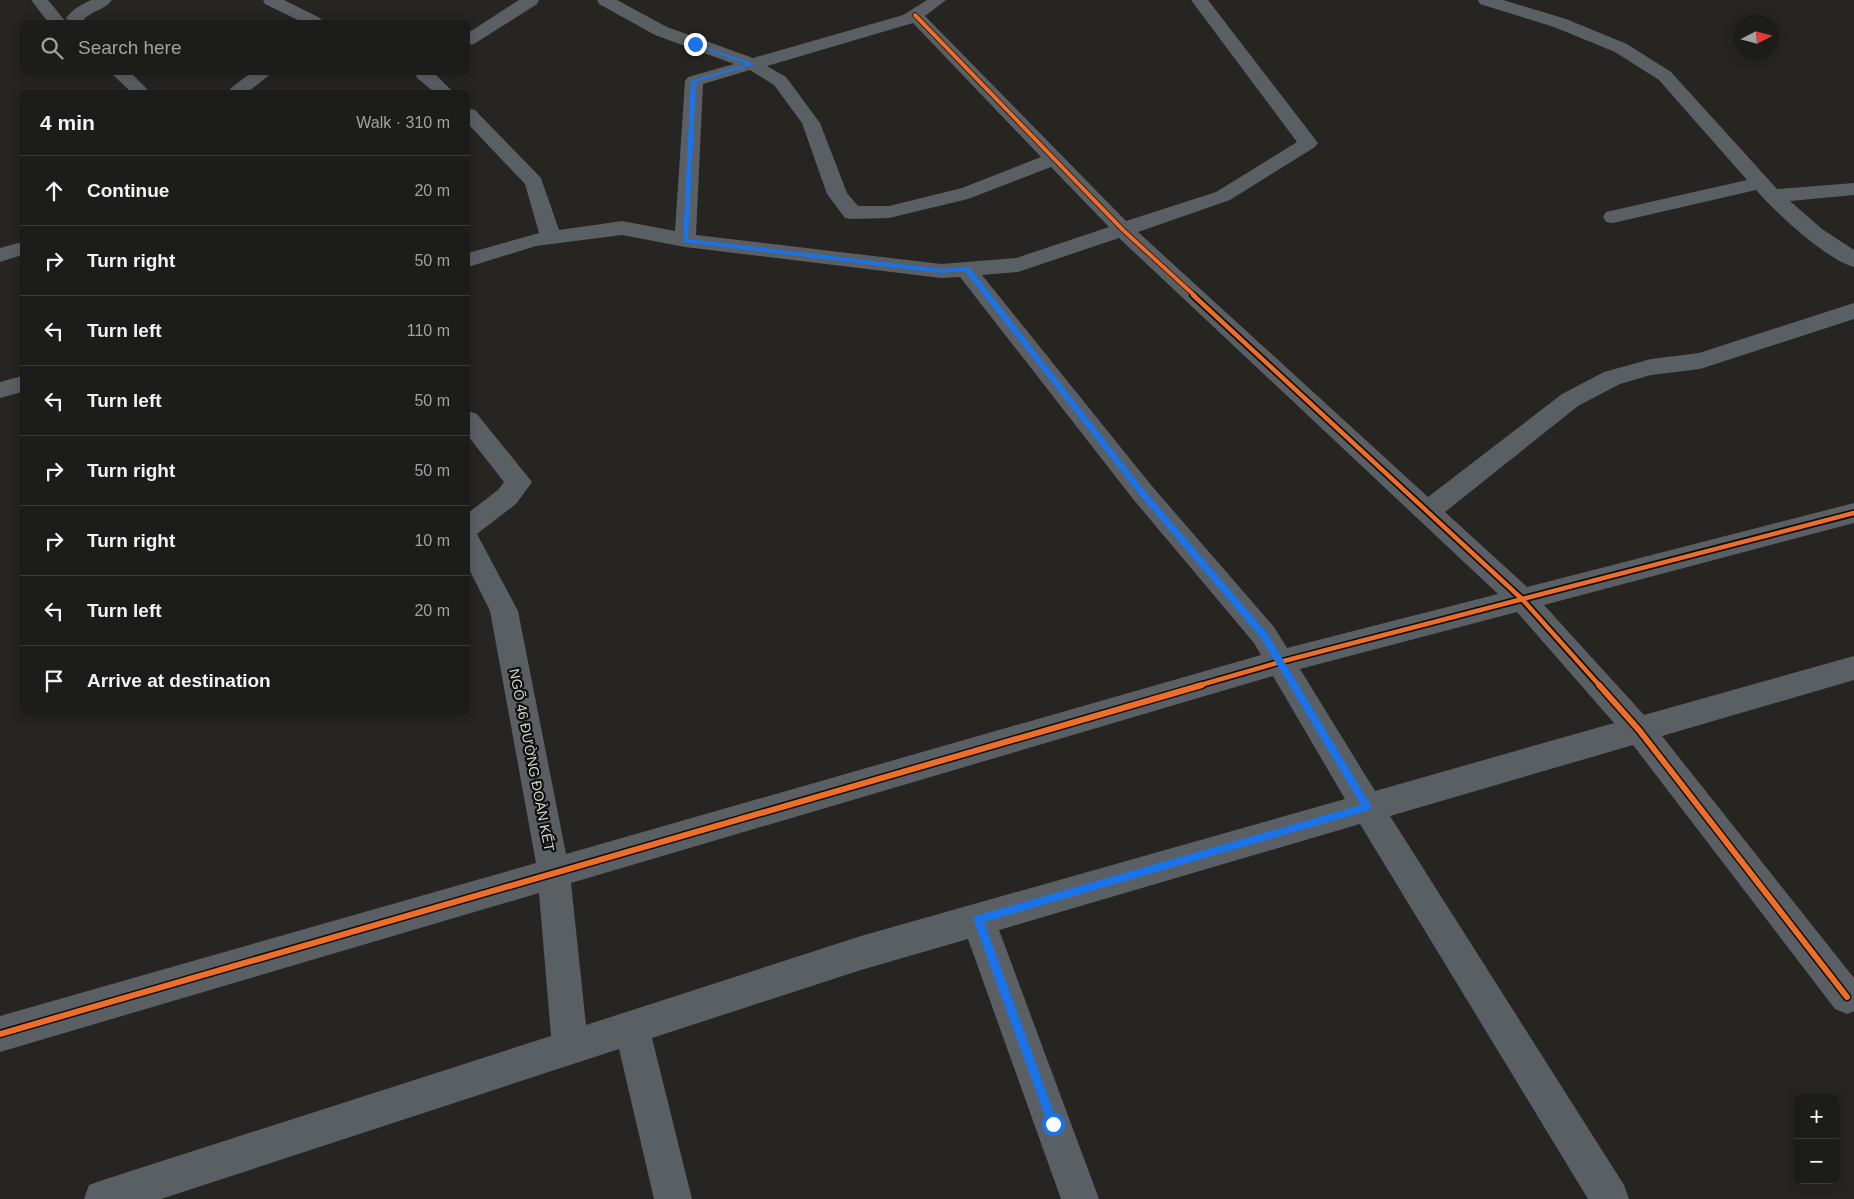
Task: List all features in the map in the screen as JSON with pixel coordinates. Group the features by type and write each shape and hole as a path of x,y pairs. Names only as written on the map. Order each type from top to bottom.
{"street":[{"path":"39,0 55,20"},
{"path":"76,20 75,18 84,10 104,0"},
{"path":"271,0 310,20"},
{"path":"470,39 531,0"},
{"path":"605,0 661,31 752,64 780,81 811,123 837,194 852,212 889,212 968,193 1054,159"},
{"path":"685,240 694,81 909,19 938,0"},
{"path":"470,259 534,240 622,228 685,240 941,271 966,269 1018,264 1223,196 1308,143 1199,0"},
{"path":"1486,0 1560,23 1621,48 1665,76 1766,190 1815,234 1854,260"},
{"path":"915,15 1122,230 1522,599 1639,730 1847,997"},
{"path":"122,75 139,90"},
{"path":"240,90 260,75"},
{"path":"424,75 442,90"},
{"path":"470,116 534,182 551,238"},
{"path":"1613,217 1766,190 1854,189"},
{"path":"966,269 1142,492 1264,635 1367,807 1610,1199"},
{"path":"1428,511 1570,400 1612,378 1651,367 1700,361 1854,311"},
{"path":"0,390 20,385"},
{"path":"470,422 519,482 507,497 470,525"},
{"path":"0,1034 1280,662 1854,513"},
{"name":"NGÕ 46 ĐƯỜNG ĐOÀN KẾT","path":"470,546 504,612 554,874 570,1047"},
{"path":"103,1199 860,952 1854,668"},
{"path":"978,919 1080,1199"},
{"path":"632,1027 673,1199"}],"lane":[{"path":"0,255 20,249"}],"cycle path":[{"path":"915,15 1123,230 1522,599 1639,730 1847,997"},
{"path":"0,1034 1280,662 1854,513"}],"route":[{"path":"695,44 752,64 694,81 685,240 941,271 966,269 1142,492 1264,635 1367,807 978,919 1053,1124"}]}
